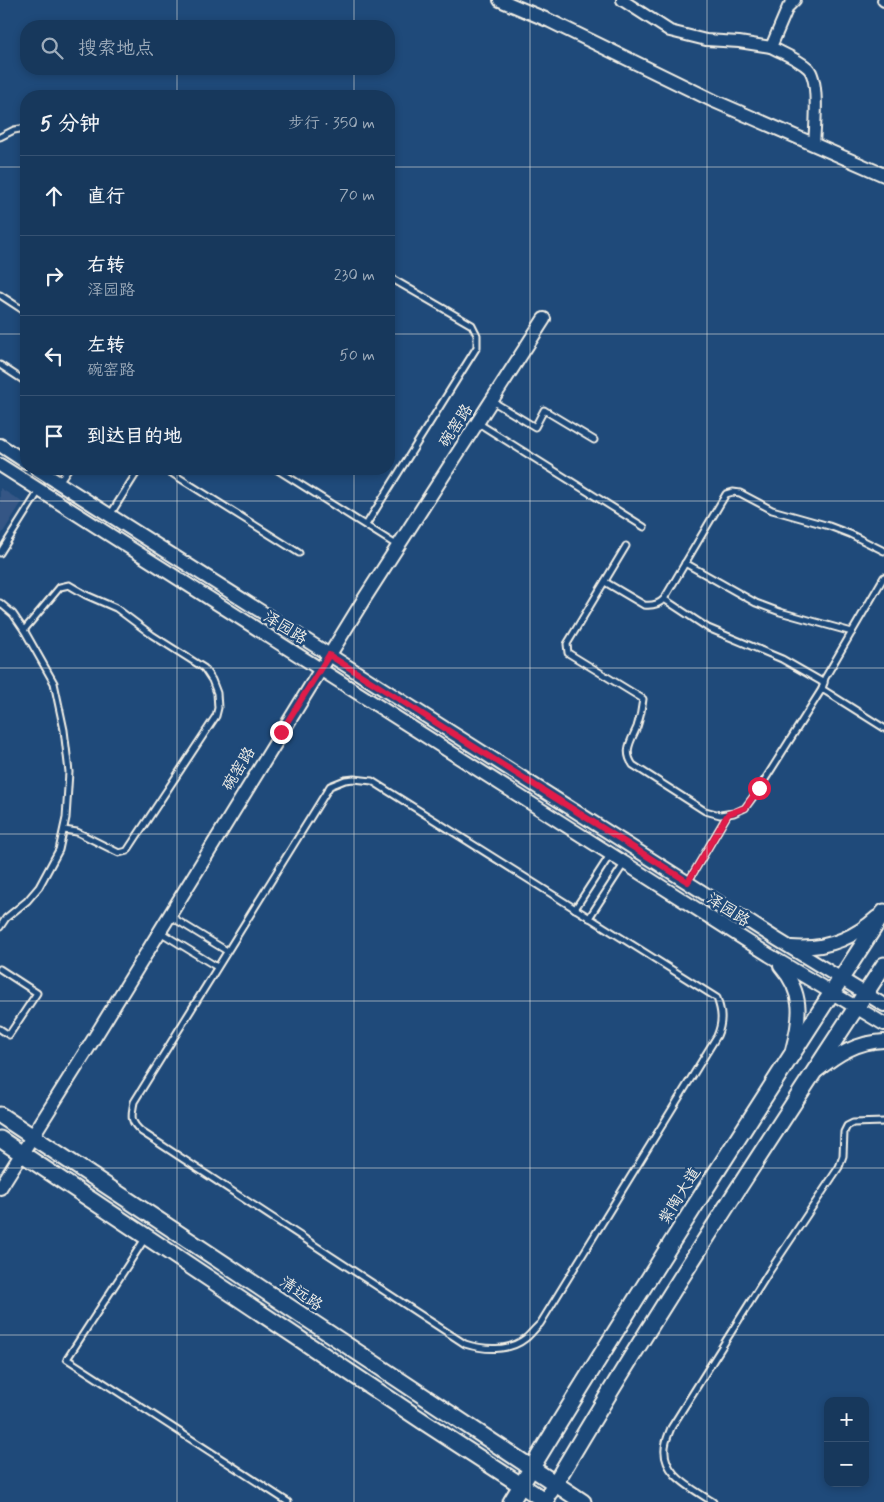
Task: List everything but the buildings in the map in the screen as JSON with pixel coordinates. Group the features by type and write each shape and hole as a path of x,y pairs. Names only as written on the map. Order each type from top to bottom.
{"main road":[{"name":"紫陶大道","path":"511,1502 589,1372 884,911"},
{"path":"0,1139 545,1502 615,1382 884,966"},
{"name":"清远路","path":"0,1115 583,1502"}],"street":[{"path":"500,0 550,21 714,101 884,175"},
{"path":"622,0 670,31 706,40 739,42 771,47 806,67 812,74 816,109 814,144"},
{"path":"771,47 788,8 795,0"},
{"name":"碗窑路","path":"0,1188 320,669 544,319"},
{"path":"0,445 20,458"},
{"name":"泽园路","path":"0,465 774,958 884,1024"},
{"name":"泽园路","path":"46,475 884,1005"},
{"path":"790,947 811,948 831,944 860,931 884,911"},
{"path":"774,958 792,981 798,1000 798,1030 790,1058"},
{"path":"813,1074 836,1056 854,1046 874,1041 884,1041"}],"lane":[{"path":"0,138 14,130 20,129"},
{"path":"366,525 477,347 478,341 472,325 395,280"},
{"path":"0,296 20,308"},
{"path":"0,365 20,378"},
{"path":"491,401 535,427 544,410 594,440"},
{"path":"478,422 644,528"},
{"path":"59,483 64,475"},
{"path":"110,515 135,475"},
{"path":"175,475 299,553"},
{"path":"286,475 398,546"},
{"path":"0,553 39,490"},
{"path":"605,582 644,605 656,605 664,599 726,494 733,492 740,493 784,514 807,519 843,531 884,551"},
{"path":"626,546 567,644 568,653 643,698 641,715 627,749 633,765 706,811 720,814 728,814 745,808 754,795 823,686 825,678 884,577"},
{"path":"685,564 756,604 852,632"},
{"path":"24,630 60,587 69,585 116,608 204,668 212,680 217,693 218,708 216,716 127,851 119,853 77,832 64,830"},
{"path":"664,599 708,628 782,658 884,728"},
{"path":"0,603 13,614 24,630 54,683 64,730 69,772 64,830 59,850 39,887 27,901 6,918 0,927"},
{"path":"345,780 372,781 589,918 717,998 721,1009 722,1022 717,1036 540,1324 525,1339 517,1343 501,1348 483,1348 465,1344 134,1125 132,1113 134,1102 330,786 345,780"},
{"path":"688,882 728,814"},
{"path":"575,909 610,854"},
{"path":"589,918 625,863"},
{"path":"169,915 227,951"},
{"path":"159,932 217,967"},
{"path":"0,969 37,993 9,1035 0,1030"},
{"path":"712,1502 677,1478 668,1465 665,1450 671,1428 764,1280 839,1167 843,1156 844,1132 847,1126 852,1123 884,1122"},
{"path":"146,1236 67,1358 288,1502"}],"shaded area":[{"path":"0,488 22,502 0,537"}],"route":[{"path":"281,732 329,655 688,882 728,814 745,808 759,788"}]}
